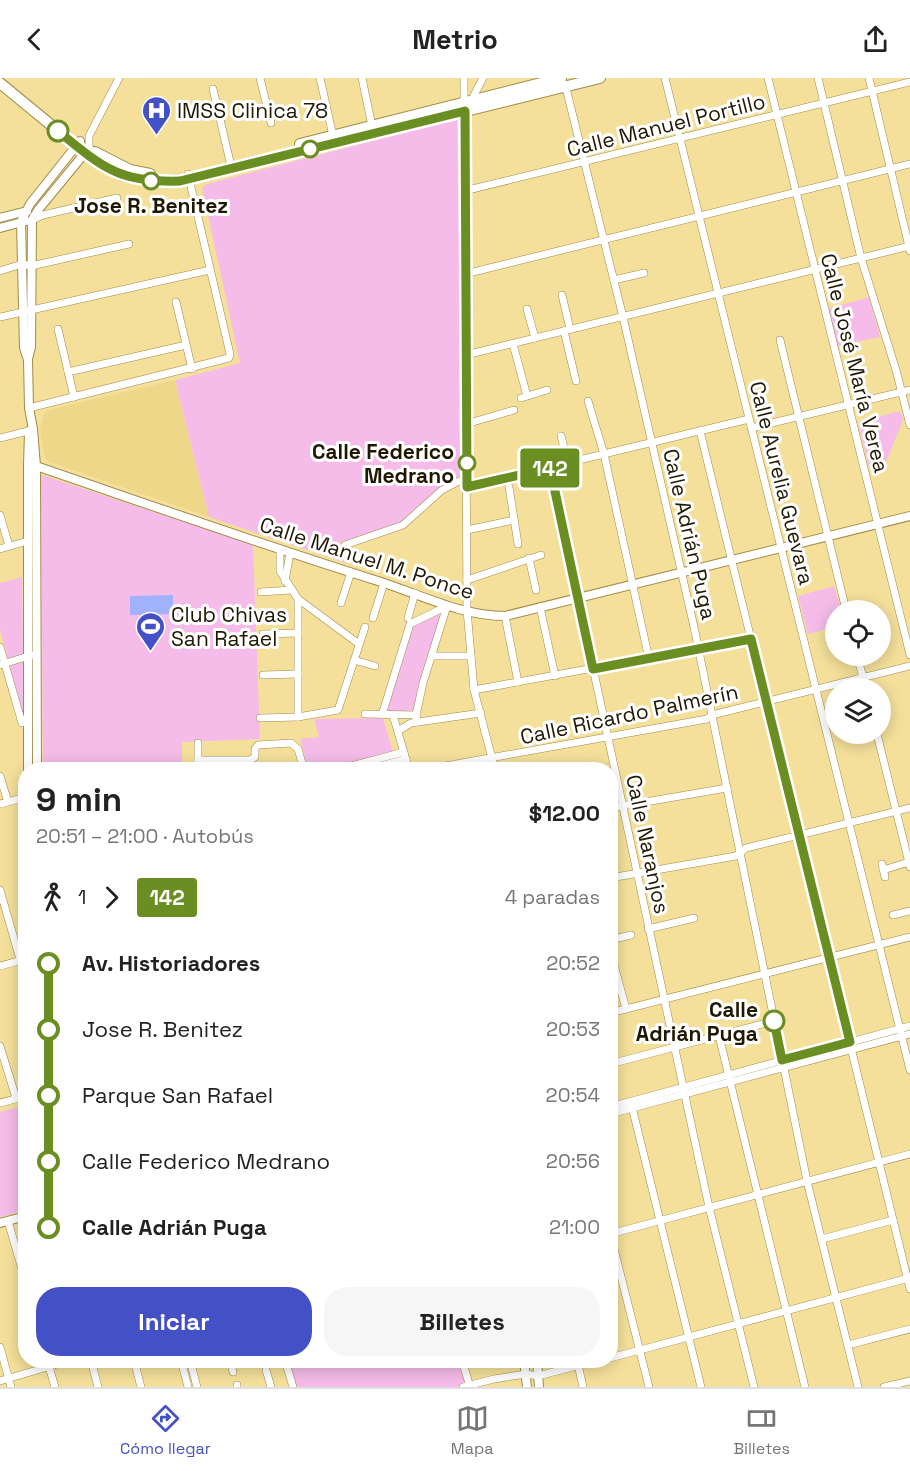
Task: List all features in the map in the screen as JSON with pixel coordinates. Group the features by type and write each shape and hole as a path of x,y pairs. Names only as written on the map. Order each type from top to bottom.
{"main road":[{"path":"2,86 84,145 112,162 130,170 159,176 189,176 563,81 600,78"},
{"path":"189,176 230,162 372,126 468,106"}],"street":[{"path":"26,265 37,216 84,145 119,78"},
{"path":"260,78 271,123"},
{"path":"320,78 333,136"},
{"path":"362,78 372,126"},
{"path":"465,78 468,106 464,191 467,610 474,690 493,762"},
{"path":"468,106 483,78"},
{"name":"Calle Aurelia Guevara","path":"665,78 910,1070"},
{"name":"Calle José María Verea","path":"768,78 910,655"},
{"path":"818,78 861,258 906,391 910,425"},
{"path":"466,355 718,292 910,248 869,78"},
{"name":"Calle Adrián Puga","path":"563,81 623,317 682,573 807,1181 858,1387"},
{"name":"Calle Manuel Portillo","path":"464,191 910,82"},
{"path":"213,89 230,162"},
{"path":"28,762 32,655 32,428 29,408 28,360 24,348 27,310 26,265 21,222 25,211 84,145"},
{"path":"465,274 910,164"},
{"path":"29,408 229,358 230,354 189,176"},
{"path":"0,228 37,216 117,198"},
{"path":"0,218 25,211 37,216"},
{"path":"0,271 129,244"},
{"path":"0,317 210,270"},
{"path":"614,280 644,273"},
{"path":"562,295 576,381"},
{"path":"176,302 192,369"},
{"path":"527,309 535,338"},
{"path":"58,329 74,397"},
{"path":"780,340 844,600"},
{"path":"513,344 524,397 547,390"},
{"path":"68,372 186,345"},
{"path":"751,428 906,391"},
{"path":"588,401 604,454 649,658"},
{"path":"466,424 514,410"},
{"path":"467,487 749,419"},
{"path":"0,438 32,428"},
{"path":"700,431 910,1289"},
{"path":"561,436 568,463"},
{"path":"32,466 28,541 37,762"},
{"name":"Calle Manuel M. Ponce","path":"32,466 415,593 447,606 491,616 505,616 910,516"},
{"name":"Calle Naranjos","path":"550,468 614,762"},
{"path":"345,545 403,525 438,493 467,477"},
{"path":"510,487 518,544"},
{"path":"0,514 9,546"},
{"path":"467,530 514,520"},
{"path":"0,549 28,541"},
{"path":"280,550 279,566 285,581 298,599 359,644"},
{"path":"285,581 290,553"},
{"path":"467,580 541,555"},
{"path":"529,558 536,590"},
{"path":"341,603 351,572"},
{"path":"373,618 384,583"},
{"path":"261,592 291,590"},
{"path":"408,618 415,593"},
{"path":"298,599 298,717"},
{"path":"398,731 417,718 423,683 447,606"},
{"path":"382,714 410,624 447,606"},
{"path":"540,607 555,676"},
{"path":"505,616 518,682"},
{"path":"260,718 298,717 334,711 339,708 365,627"},
{"path":"263,634 298,633"},
{"path":"474,690 751,639"},
{"path":"0,647 2,664 22,723"},
{"path":"2,664 32,655"},
{"path":"432,656 471,656"},
{"path":"354,660 375,666"},
{"path":"860,666 863,677"},
{"name":"Calle Ricardo Palmerín","path":"469,762 707,719 712,715 910,666"},
{"path":"263,675 298,674"},
{"path":"365,714 417,718 481,713"},
{"path":"393,715 407,762"},
{"path":"198,743 198,760 250,760 255,757 255,749 260,744 291,743 298,749 302,762"},
{"path":"880,744 910,864 884,871"},
{"path":"386,762 405,756"},
{"path":"0,776 4,803"},
{"name":"Calle Naranjos","path":"618,781 709,1207 754,1387"},
{"path":"618,807 727,788"},
{"path":"618,876 736,856 746,849 910,808"},
{"path":"0,890 18,945"},
{"path":"893,915 910,910"},
{"path":"648,929 694,918"},
{"path":"618,938 631,935"},
{"path":"618,1011 910,937"},
{"path":"0,966 18,961"},
{"path":"618,980 626,1009"},
{"path":"618,1062 774,1021"},
{"path":"618,1111 684,1090 901,1032 910,1026"},
{"path":"901,1032 910,1034"},
{"path":"719,1036 805,1387"},
{"path":"0,1046 16,1098 0,1103"},
{"path":"618,1106 632,1105"},
{"path":"632,1105 701,1387"},
{"path":"618,1232 910,1154"},
{"path":"822,1239 893,1220"},
{"path":"4,1222 18,1261"},
{"path":"618,1262 649,1387"},
{"path":"618,1356 909,1278"},
{"path":"848,1345 910,1329"},
{"path":"0,1347 11,1387"},
{"path":"0,1381 37,1368"},
{"path":"49,1368 55,1387"},
{"path":"93,1368 98,1387"},
{"path":"136,1368 141,1387"},
{"path":"183,1368 188,1387"},
{"path":"192,1368 197,1387"},
{"path":"232,1368 233,1372"},
{"path":"287,1368 293,1387"},
{"path":"464,1368 467,1386 526,1374 538,1376 562,1368"},
{"path":"525,1368 527,1387"},
{"path":"538,1368 539,1387"},
{"path":"578,1368 583,1387"},
{"path":"266,1370 271,1387"},
{"path":"884,1387 910,1381"}],"shaded area":[{"path":"457,119 463,477 400,525 340,542 346,563 209,517 175,380 240,363 202,188 207,184"},
{"path":"869,297 880,337 837,346 828,309"},
{"path":"175,380 209,517 47,461 40,429 45,411"},
{"path":"900,411 903,420 886,462 869,467 858,422"},
{"name":"Club Chivas San Rafael","path":"41,476 253,545 260,739 182,742 182,762 43,762"},
{"path":"22,577 23,655 8,659 0,630 0,583"},
{"path":"834,586 838,600 825,600 825,630 808,634 798,596"},
{"path":"441,611 416,701 416,710 386,712 411,625"},
{"path":"24,662 25,717 20,711 8,666"},
{"path":"383,718 393,752 354,762 306,762 300,739 319,737 314,719"},
{"path":"18,1107 18,1212 0,1217 0,1112"},
{"path":"289,1368 463,1368 468,1384 458,1387 296,1387"}],"water":[{"path":"173,595 173,614 130,615 130,596"}],"bus line":[{"name":"142","path":"58,131 105,167 123,176 152,182 180,181 465,111 467,487 550,468 593,669 751,639 850,1042 782,1060 774,1021"}],"place":[{"name":"IMSS Clinica 78","path":"156,136"},
{"name":"Jose R. Benitez","path":"151,181"},
{"name":"Calle Federico Medrano","path":"467,463"},
{"name":"Club Chivas San Rafael","path":"150,652"},
{"name":"Calle Adrián Puga","path":"774,1021"}]}
